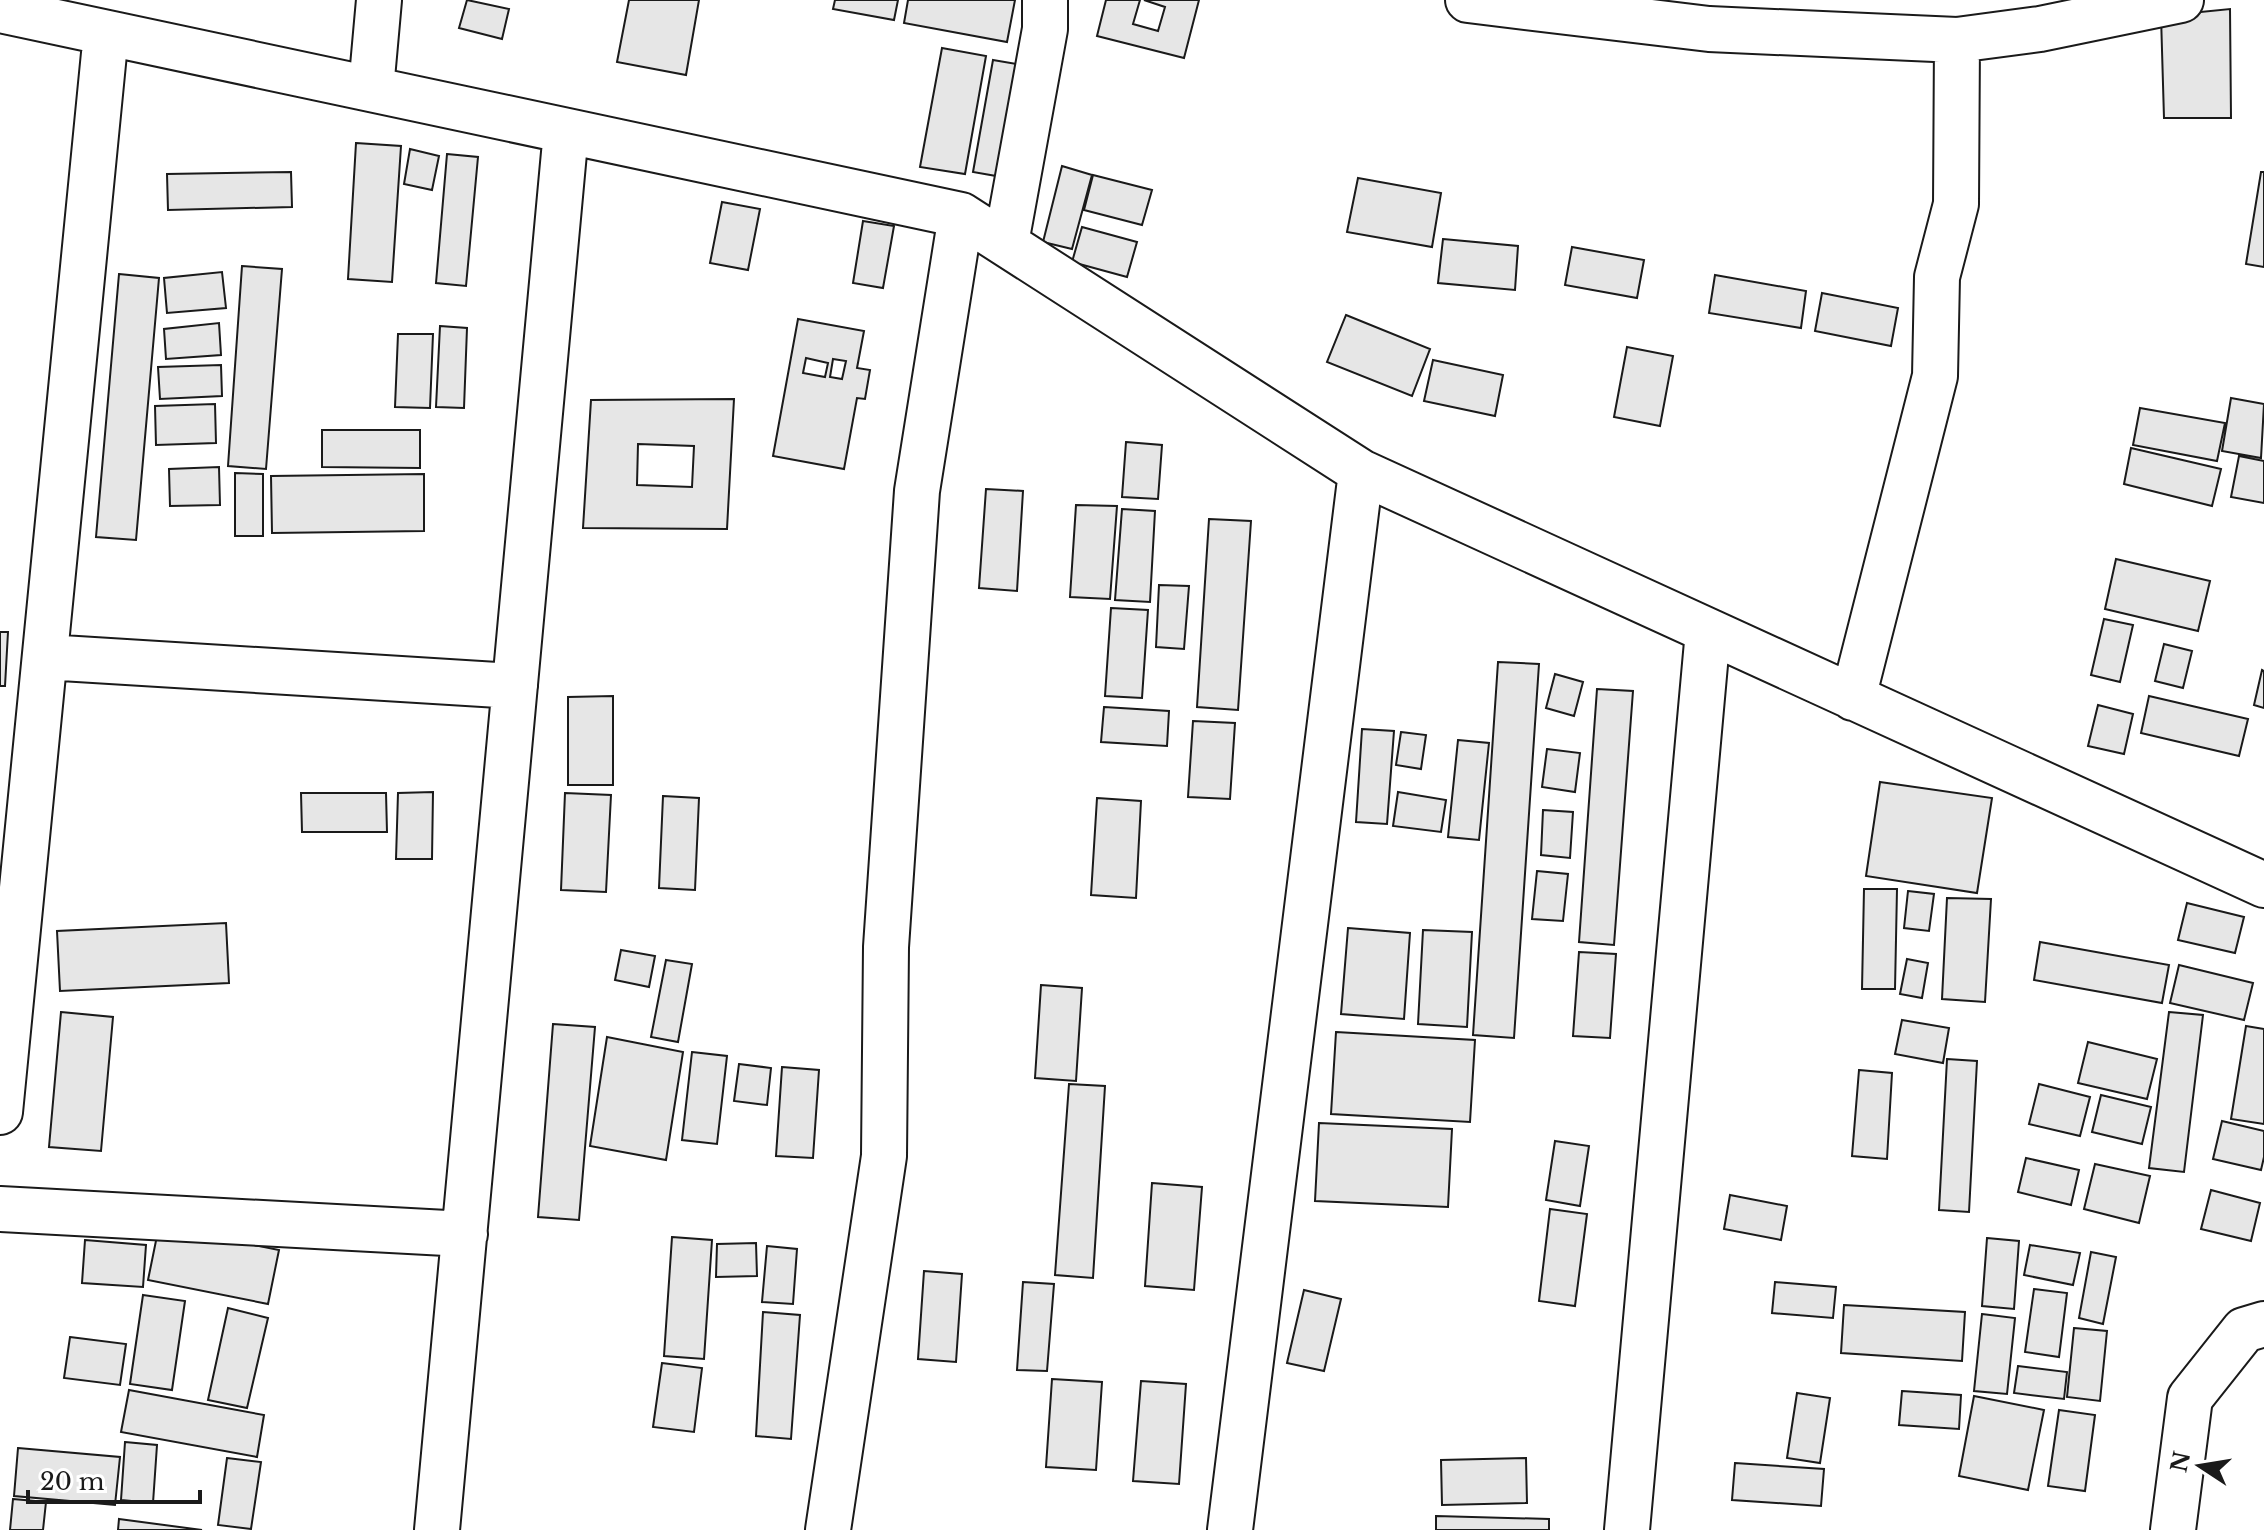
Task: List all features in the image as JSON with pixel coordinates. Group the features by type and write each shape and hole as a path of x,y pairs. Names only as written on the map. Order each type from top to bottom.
{"street":[{"path":"371,89 379,0"},
{"path":"1006,243 1045,29 1045,0"},
{"path":"1468,0 1709,14 1957,40 2040,29 2181,0"},
{"path":"0,10 961,215 1361,472 2264,885"},
{"path":"0,1112 14,828 45,657 106,33"},
{"path":"1853,698 1935,376 1937,277 1956,204 1957,40"},
{"path":"437,1530 566,131"},
{"path":"828,1530 884,1156 886,947 917,491 961,215"},
{"path":"1230,1530 1361,472"},
{"path":"1627,1530 1708,631"},
{"path":"45,657 515,686"},
{"path":"0,1209 465,1234"},
{"path":"2173,1530 2190,1398 2244,1330 2264,1324"}],"building":[{"path":"467,0 509,9 502,39 459,28"},
{"path":"629,0 699,0 686,75 617,62"},
{"path":"835,0 898,0 894,20 833,9"},
{"path":"908,0 1015,0 1007,42 904,23"},
{"path":"1106,0 1140,0 1133,24 1158,31 1165,7 1144,0 1199,0 1184,58 1097,36"},
{"path":"2230,9 2231,118 2164,118 2161,16"},
{"path":"942,48 986,56 965,174 920,167"},
{"path":"993,60 1023,65 1002,177 973,172"},
{"path":"356,143 401,146 392,282 348,279"},
{"path":"410,149 439,156 432,190 404,184"},
{"path":"447,154 478,157 466,286 436,283"},
{"path":"1062,166 1092,175 1072,249 1043,242"},
{"path":"291,172 292,207 168,210 167,174"},
{"path":"2261,172 2264,172 2264,267 2246,264"},
{"path":"1093,175 1152,190 1142,225 1084,210"},
{"path":"1358,178 1441,193 1432,247 1347,232"},
{"path":"722,202 760,209 748,270 710,263"},
{"path":"863,221 894,226 883,288 853,283"},
{"path":"1082,227 1137,242 1127,277 1072,262"},
{"path":"1443,239 1518,246 1515,290 1438,283"},
{"path":"1572,247 1644,260 1637,298 1565,285"},
{"path":"242,266 282,269 266,469 228,466"},
{"path":"222,272 226,308 167,313 164,278"},
{"path":"119,274 159,278 136,540 96,537"},
{"path":"1715,275 1806,291 1801,328 1709,313"},
{"path":"1822,293 1898,308 1891,346 1815,331"},
{"path":"1346,315 1430,349 1412,396 1327,362"},
{"path":"798,319 864,331 857,368 870,370 865,399 857,398 844,469 773,456","holes":["806,358 828,363 825,377 803,373","833,359 846,361 842,379 830,377"]},
{"path":"219,323 221,355 166,359 164,329"},
{"path":"440,326 467,328 464,408 436,407"},
{"path":"398,334 433,334 430,408 395,407"},
{"path":"1627,347 1673,356 1660,426 1614,417"},
{"path":"1433,360 1503,375 1495,416 1424,401"},
{"path":"221,365 222,396 160,399 158,367"},
{"path":"2231,398 2264,404 2261,458 2222,451"},
{"path":"734,399 727,529 583,528 591,400","holes":["638,444 694,446 692,487 637,485"]},
{"path":"215,404 216,443 156,445 155,406"},
{"path":"2140,408 2225,423 2217,461 2133,445"},
{"path":"322,430 420,430 420,468 322,467"},
{"path":"1126,442 1162,445 1158,499 1122,497"},
{"path":"2131,448 2221,469 2212,506 2124,484"},
{"path":"2239,456 2264,461 2264,503 2231,497"},
{"path":"219,467 220,505 170,506 169,469"},
{"path":"235,473 263,474 263,536 235,536"},
{"path":"424,474 424,531 272,533 271,476"},
{"path":"986,489 1023,491 1017,591 979,588"},
{"path":"1076,505 1117,506 1110,599 1070,597"},
{"path":"1122,509 1155,511 1150,602 1115,600"},
{"path":"1209,519 1251,521 1238,710 1197,707"},
{"path":"2116,559 2210,581 2198,631 2105,609"},
{"path":"1159,585 1189,586 1184,649 1156,647"},
{"path":"1111,608 1148,610 1142,698 1105,696"},
{"path":"2104,619 2133,625 2120,682 2091,675"},
{"path":"0,632 8,632 5,686 0,686"},
{"path":"2164,644 2192,651 2183,688 2155,681"},
{"path":"1498,662 1539,664 1514,1038 1473,1035"},
{"path":"2264,671 2264,708 2254,705"},
{"path":"1555,674 1583,682 1574,716 1546,708"},
{"path":"1597,689 1633,691 1614,945 1579,942"},
{"path":"613,696 613,785 568,785 568,697"},
{"path":"2149,696 2248,719 2239,756 2141,733"},
{"path":"2098,705 2133,714 2124,754 2088,746"},
{"path":"1104,707 1169,711 1167,746 1101,742"},
{"path":"1193,721 1235,723 1230,799 1188,797"},
{"path":"1362,729 1394,731 1387,824 1356,822"},
{"path":"1401,732 1426,735 1421,769 1396,765"},
{"path":"1458,740 1489,743 1479,840 1448,837"},
{"path":"1547,749 1580,753 1575,792 1542,787"},
{"path":"1880,782 1992,798 1977,893 1866,876"},
{"path":"433,792 432,859 396,859 398,793"},
{"path":"1398,792 1446,800 1441,832 1393,826"},
{"path":"301,793 386,793 387,832 302,832"},
{"path":"565,793 611,795 606,892 561,890"},
{"path":"663,796 699,798 695,890 659,888"},
{"path":"1097,798 1141,801 1136,898 1091,895"},
{"path":"1543,810 1573,812 1570,858 1541,855"},
{"path":"1537,871 1568,874 1563,921 1532,919"},
{"path":"1864,889 1897,889 1895,989 1862,989"},
{"path":"1908,891 1934,894 1929,931 1904,928"},
{"path":"1947,898 1991,899 1985,1002 1942,999"},
{"path":"2187,903 2244,917 2235,953 2178,940"},
{"path":"226,923 229,983 60,991 57,931"},
{"path":"1348,928 1410,933 1404,1019 1341,1014"},
{"path":"1423,930 1472,932 1467,1027 1418,1024"},
{"path":"2040,942 2169,965 2162,1003 2034,980"},
{"path":"621,950 655,956 649,987 615,980"},
{"path":"1579,952 1616,954 1610,1038 1573,1036"},
{"path":"1907,959 1928,963 1922,998 1900,994"},
{"path":"666,960 692,964 678,1042 651,1037"},
{"path":"2179,965 2253,983 2244,1020 2170,1003"},
{"path":"1041,985 1082,988 1076,1081 1035,1078"},
{"path":"61,1012 113,1017 101,1151 49,1147"},
{"path":"2169,1012 2203,1015 2184,1172 2149,1168"},
{"path":"1902,1020 1949,1028 1943,1063 1895,1054"},
{"path":"553,1024 595,1027 579,1220 538,1217"},
{"path":"2246,1026 2264,1029 2264,1124 2231,1119"},
{"path":"1336,1032 1475,1040 1470,1122 1331,1114"},
{"path":"607,1037 683,1052 666,1160 590,1146"},
{"path":"2088,1042 2157,1059 2147,1099 2078,1083"},
{"path":"692,1052 727,1056 717,1144 682,1140"},
{"path":"1947,1059 1977,1061 1969,1212 1939,1210"},
{"path":"739,1064 771,1068 767,1105 734,1101"},
{"path":"782,1067 819,1070 813,1158 776,1156"},
{"path":"1859,1070 1892,1073 1887,1159 1852,1156"},
{"path":"1069,1084 1105,1086 1093,1278 1055,1275"},
{"path":"2039,1084 2090,1097 2080,1136 2029,1124"},
{"path":"2101,1095 2151,1107 2142,1144 2092,1132"},
{"path":"2222,1121 2264,1131 2261,1170 2213,1159"},
{"path":"1319,1123 1452,1129 1448,1207 1315,1201"},
{"path":"1555,1141 1589,1146 1580,1206 1546,1200"},
{"path":"2026,1158 2079,1170 2071,1205 2018,1192"},
{"path":"2095,1164 2150,1176 2139,1223 2084,1209"},
{"path":"1152,1183 1202,1187 1194,1290 1145,1286"},
{"path":"2211,1190 2260,1203 2251,1241 2201,1229"},
{"path":"1730,1195 1787,1206 1781,1240 1724,1229"},
{"path":"1550,1209 1587,1214 1575,1306 1539,1301"},
{"path":"159,1226 279,1250 268,1304 148,1280"},
{"path":"672,1237 712,1240 704,1359 664,1356"},
{"path":"1987,1238 2019,1241 2014,1309 1982,1306"},
{"path":"85,1240 146,1245 143,1287 82,1283"},
{"path":"756,1243 757,1276 716,1277 717,1244"},
{"path":"2030,1245 2080,1253 2073,1285 2024,1275"},
{"path":"767,1246 797,1249 793,1304 762,1302"},
{"path":"2091,1252 2116,1257 2103,1324 2079,1318"},
{"path":"924,1271 962,1274 956,1362 918,1359"},
{"path":"1023,1282 1054,1284 1047,1371 1017,1370"},
{"path":"1775,1282 1836,1287 1833,1318 1772,1313"},
{"path":"2034,1289 2067,1293 2059,1357 2025,1352"},
{"path":"1304,1290 1341,1299 1324,1371 1287,1363"},
{"path":"143,1295 185,1301 172,1390 130,1384"},
{"path":"1844,1305 1965,1312 1962,1361 1841,1353"},
{"path":"228,1308 268,1318 247,1408 208,1400"},
{"path":"763,1312 800,1315 791,1439 756,1436"},
{"path":"1982,1314 2015,1318 2007,1394 1974,1391"},
{"path":"2074,1328 2107,1331 2100,1401 2067,1397"},
{"path":"70,1337 126,1344 120,1385 64,1378"},
{"path":"662,1363 702,1368 694,1432 653,1427"},
{"path":"2018,1366 2067,1372 2064,1399 2014,1393"},
{"path":"1052,1379 1102,1382 1096,1470 1046,1467"},
{"path":"1141,1381 1186,1384 1179,1484 1133,1481"},
{"path":"129,1390 264,1415 257,1457 121,1432"},
{"path":"1902,1391 1961,1395 1959,1429 1899,1425"},
{"path":"1797,1393 1830,1398 1820,1463 1787,1458"},
{"path":"1974,1396 2044,1410 2028,1490 1959,1476"},
{"path":"2059,1410 2095,1415 2085,1491 2048,1486"},
{"path":"125,1442 157,1445 153,1503 121,1500"},
{"path":"18,1448 120,1457 115,1505 14,1496"},
{"path":"227,1458 261,1462 251,1529 218,1525"},
{"path":"1526,1458 1527,1503 1442,1505 1441,1460"},
{"path":"1735,1463 1824,1469 1821,1506 1732,1500"},
{"path":"13,1499 46,1502 43,1530 10,1530"},
{"path":"1436,1516 1549,1519 1549,1530 1436,1530"},
{"path":"119,1519 202,1530 118,1530"}]}
